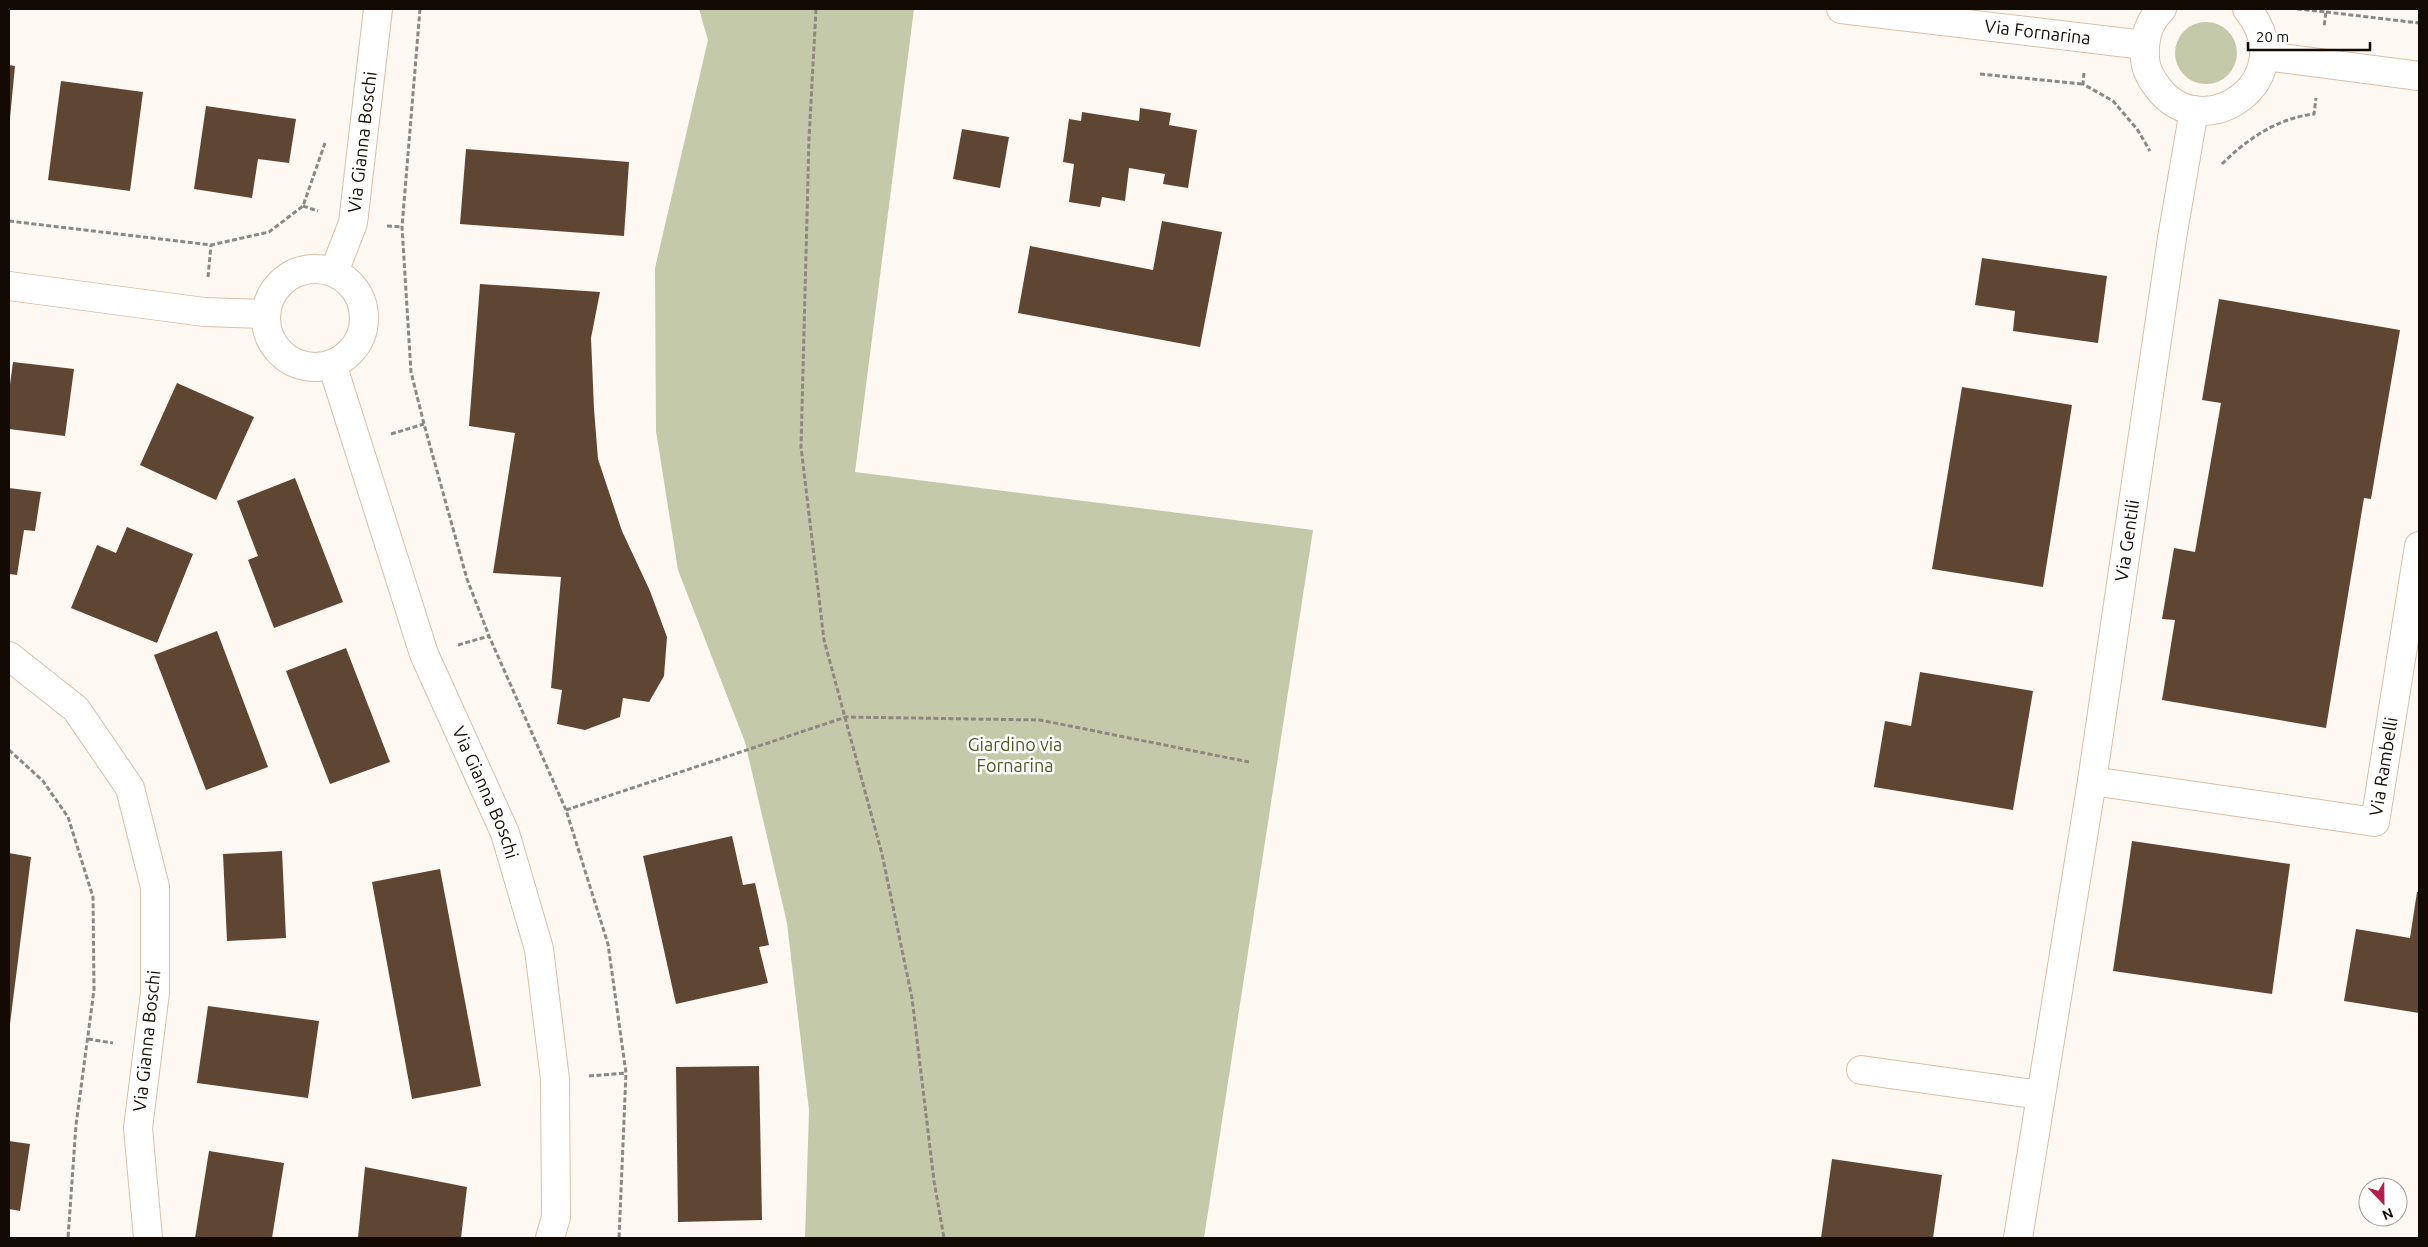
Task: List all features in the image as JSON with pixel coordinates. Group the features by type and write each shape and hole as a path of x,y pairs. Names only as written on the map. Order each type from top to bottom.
{"street":[{"name":"Via Gianna Boschi","path":"334,272 353,223 378,9"},
{"name":"Via Fornarina","path":"1841,9 2144,45"},
{"path":"2162,9 2149,27 2144,45 2145,63 2151,79 2162,94 2177,104 2194,110 2213,110 2226,106 2249,92 2259,75 2265,56 2264,38 2256,20 2247,9"},
{"path":"2265,56 2419,76"},
{"name":"Via Gentili","path":"2018,1238 2092,781 2172,238 2194,110"},
{"path":"319,269 334,272 348,281 358,294 363,310 363,327 357,343 346,356 332,364 316,367 299,365 285,358 274,345 267,330 265,314 269,299 277,286 289,276 303,270 319,269"},
{"path":"9,286 204,312 265,314"},
{"name":"Via Gianna Boschi","path":"332,364 424,654 505,833 539,950 555,1079 556,1217 550,1238"},
{"name":"Via Rambelli","path":"2092,781 2375,822 2419,546"},
{"name":"Via Gianna Boschi","path":"9,656 76,709 130,788 155,887 155,993 138,1128 148,1238"},
{"path":"1861,1070 2041,1095"}],"path":[{"path":"420,9 402,227 411,372 467,579 489,636 566,810 608,944 626,1073 619,1238"},
{"path":"816,9 809,139 801,446 824,640 882,854 912,998 934,1181 944,1238"},
{"path":"2326,12 2419,23"},
{"path":"1980,74 2083,84"},
{"path":"9,221 211,245 269,232 303,206 326,140"},
{"path":"566,810 846,717 1040,720 1248,762"},
{"path":"9,750 43,781 68,818 93,897 94,990 76,1125 68,1238"}],"green space":[{"name":"Giardino via Fornarina","path":"699,9 914,9 855,472 1313,530 1204,1238 805,1238 809,1110 787,923 745,742 678,570 656,431 655,268 708,40"},
{"path":"2206,22 2218,24 2228,31 2235,41 2237,53 2235,65 2228,75 2218,82 2206,84 2194,82 2184,75 2177,65 2175,53 2177,41 2184,31 2194,24"}],"building":[{"path":"9,65 15,66 10,118 9,118"},
{"path":"61,81 143,92 130,191 48,180"},
{"path":"206,106 296,119 289,163 258,159 252,198 194,189"},
{"path":"1140,108 1171,113 1169,125 1197,130 1188,188 1163,184 1165,174 1129,168 1125,201 1102,197 1100,207 1069,202 1074,164 1063,162 1069,119 1081,121 1082,112 1139,121"},
{"path":"962,129 1009,137 1000,188 953,179"},
{"path":"466,149 629,162 624,236 460,224"},
{"path":"1162,221 1222,232 1200,347 1018,313 1030,246 1153,270"},
{"path":"1982,258 2107,276 2098,343 2013,331 2015,311 1975,305"},
{"path":"480,284 600,292 591,338 598,459 622,531 650,591 667,637 664,676 649,702 623,698 620,717 585,730 557,724 562,690 551,688 561,577 493,573 515,433 469,426"},
{"path":"2219,299 2400,330 2371,499 2364,498 2326,728 2162,700 2175,620 2162,619 2174,548 2195,552 2221,403 2202,400"},
{"path":"13,362 74,369 65,436 9,429 9,392"},
{"path":"177,383 254,417 216,500 140,465"},
{"path":"1962,387 2072,405 2043,587 1932,569"},
{"path":"295,478 343,602 274,628 248,560 258,556 237,501"},
{"path":"9,488 41,492 35,531 24,530 17,575 9,574"},
{"path":"127,527 193,554 157,643 71,608 97,545 116,553"},
{"path":"217,631 268,767 206,790 154,655"},
{"path":"346,648 390,762 330,784 286,671"},
{"path":"1920,672 2033,691 2013,810 1874,787 1885,721 1911,726"},
{"path":"732,836 743,885 755,883 769,945 759,947 768,983 676,1004 643,856"},
{"path":"2132,841 2290,864 2272,994 2113,971"},
{"path":"282,851 286,938 227,941 223,854"},
{"path":"9,853 31,857 10,1024 9,1024"},
{"path":"440,869 481,1086 412,1099 372,882"},
{"path":"2417,892 2419,892 2419,1013 2344,1001 2356,929 2410,938"},
{"path":"208,1006 319,1021 308,1098 197,1083"},
{"path":"759,1066 762,1220 678,1222 676,1067"},
{"path":"9,1141 30,1144 20,1211 9,1209"},
{"path":"209,1151 284,1163 272,1238 195,1238"},
{"path":"1832,1159 1942,1175 1933,1238 1821,1238"},
{"path":"365,1167 467,1187 461,1238 358,1238"}]}
